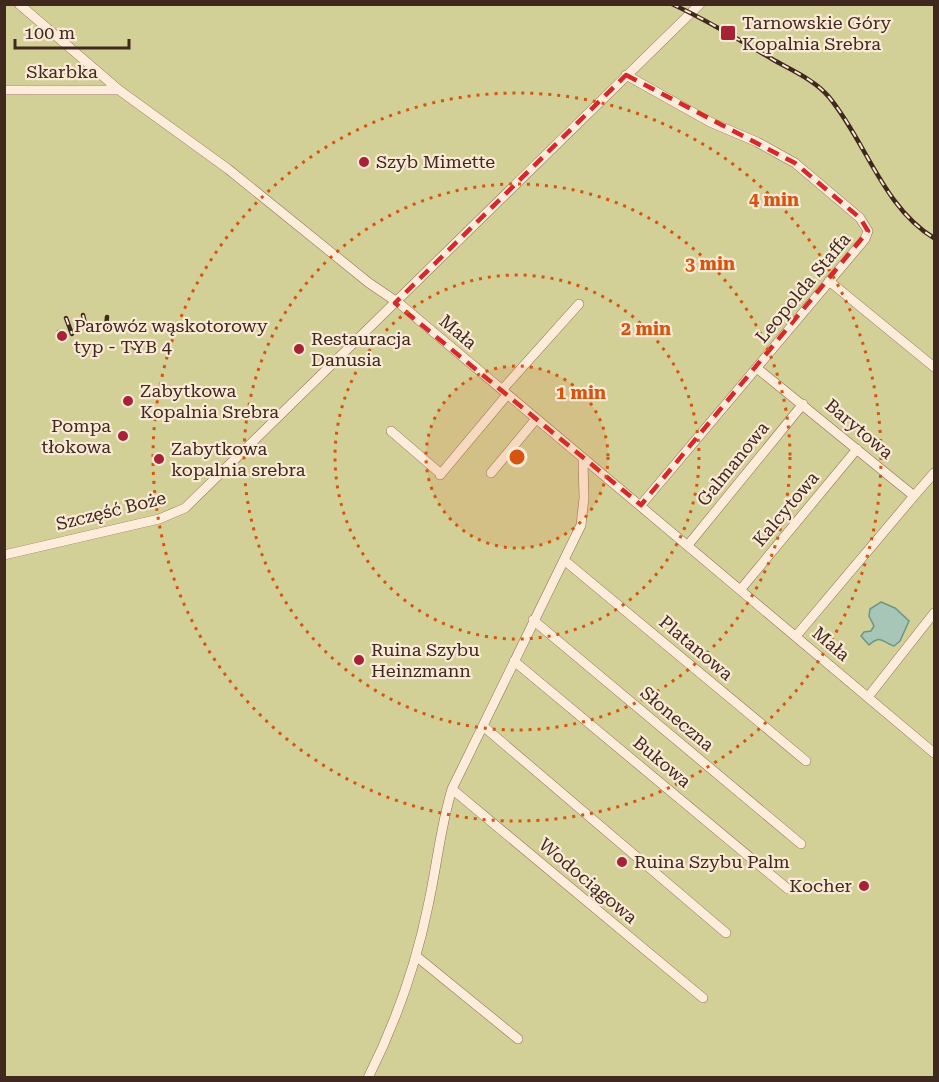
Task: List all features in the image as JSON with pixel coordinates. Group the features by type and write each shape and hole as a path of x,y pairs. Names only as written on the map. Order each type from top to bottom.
{"street":[{"name":"Mała","path":"19,4 119,90 228,169 505,393 583,460 642,505 934,753"},
{"path":"395,303 700,4"},
{"name":"Leopolda Staffa","path":"626,75 710,122 757,141 795,163 860,218 867,227 867,236 642,505"},
{"name":"Skarbka","path":"4,90 119,90"},
{"path":"829,281 934,367"},
{"name":"Szczęść Boże","path":"4,555 159,519 185,508 395,303"},
{"path":"391,430 440,474 579,304"},
{"name":"Barytowa","path":"758,369 914,496"},
{"name":"Galmanowa","path":"688,544 803,404"},
{"path":"491,473 536,419"},
{"name":"Kalcytowa","path":"741,589 857,449"},
{"path":"368,1077 390,1031 416,956 429,904 440,832 452,789 581,525 584,510 583,460"},
{"path":"796,636 934,473"},
{"name":"Platanowa","path":"564,560 806,761"},
{"path":"868,697 934,613"},
{"name":"Słoneczna","path":"533,620 801,844"},
{"name":"Bukowa","path":"514,661 788,889"},
{"path":"483,726 726,933"},
{"name":"Wodociągowa","path":"452,789 703,998"},
{"path":"416,956 518,1039"}],"highlighted area":[{"path":"626,75 795,163 860,218 868,231 641,505 395,303"}],"shaded area":[{"path":"5,5 934,5 934,1077 5,1078"},
{"path":"881,602 895,608 909,621 900,641 894,646 879,639 869,645 861,636 864,632 871,631 874,626 869,616 870,609"}],"railway":[{"path":"672,4 710,23 817,85 842,115 888,192 916,225 934,238"},
{"path":"83,315 86,328"},
{"path":"106,328 107,317"},
{"path":"66,318 72,334"},
{"path":"59,332 64,340"},
{"path":"132,345 135,348"}],"place":[{"name":"Tarnowskie Góry Kopalnia Srebra","path":"728,33"},
{"name":"Szyb Mimette","path":"364,162"},
{"name":"Parowóz wąskotorowy typ - TYB 4","path":"62,336"},
{"name":"Restauracja Danusia","path":"299,349"},
{"name":"Zabytkowa Kopalnia Srebra","path":"128,401"},
{"name":"Pompa tłokowa","path":"123,436"},
{"name":"Zabytkowa kopalnia srebra","path":"159,459"},
{"name":"Ruina Szybu Heinzmann","path":"359,660"},
{"name":"Ruina Szybu Palm","path":"622,862"},
{"name":"Kocher","path":"864,886"}]}
